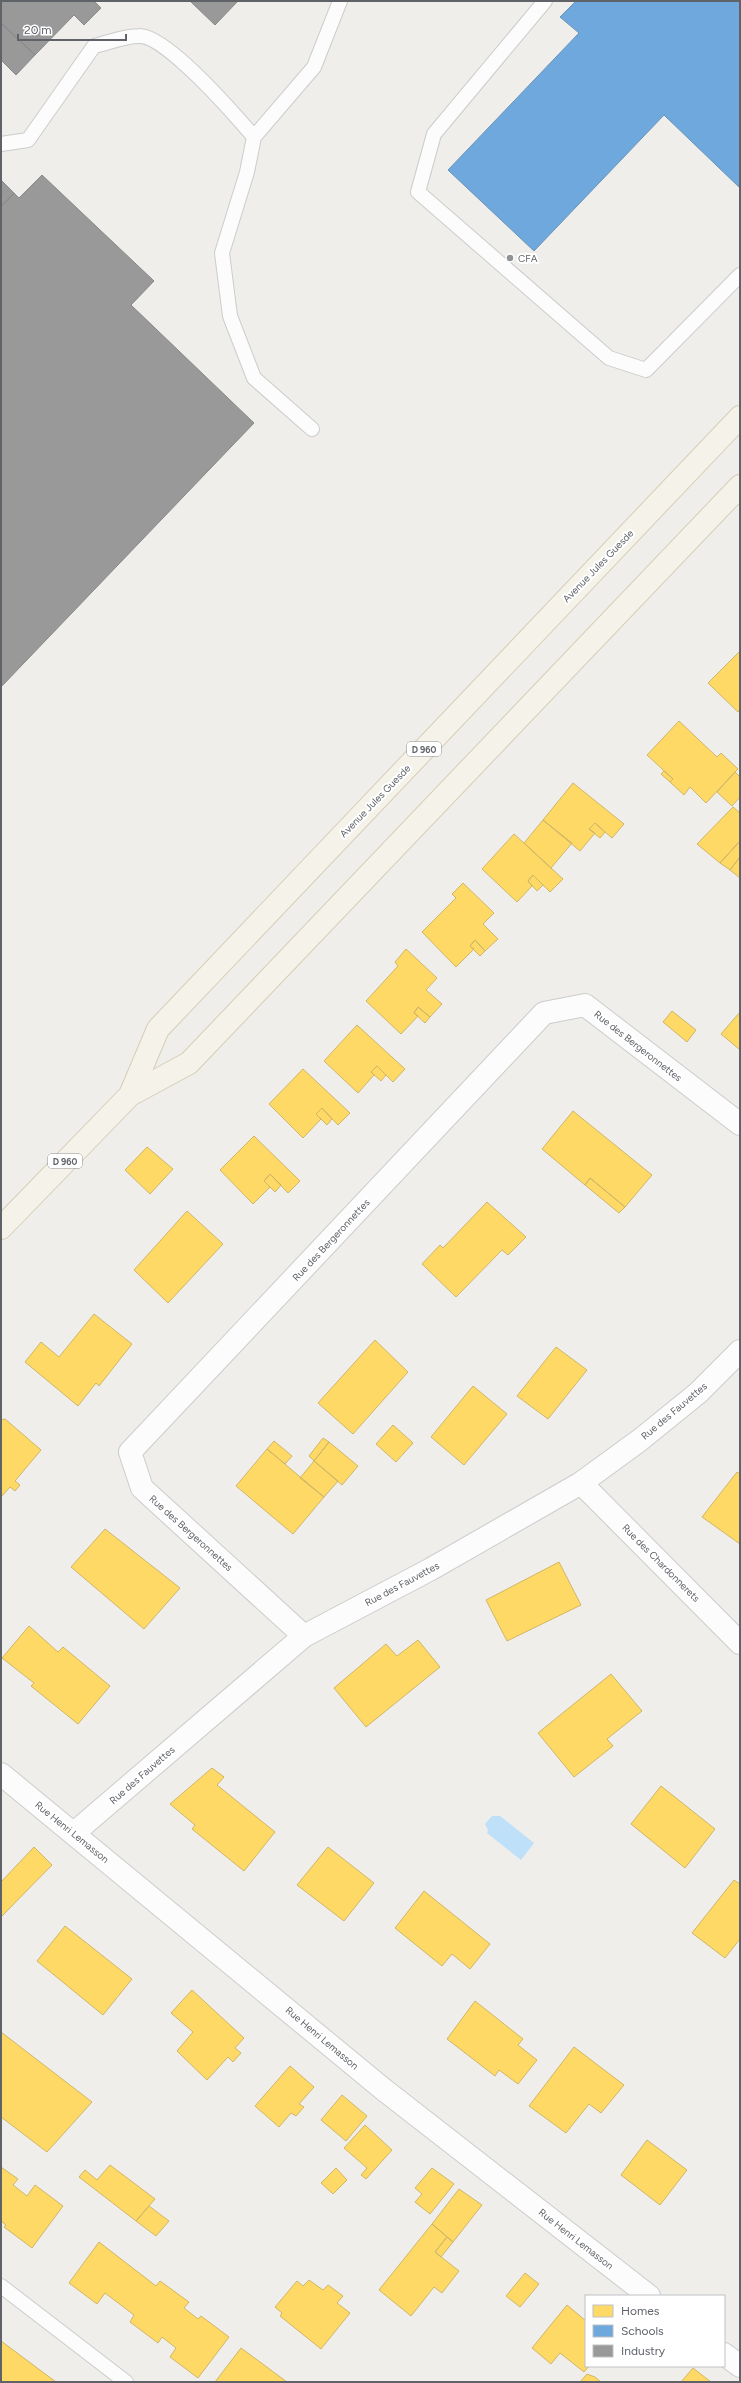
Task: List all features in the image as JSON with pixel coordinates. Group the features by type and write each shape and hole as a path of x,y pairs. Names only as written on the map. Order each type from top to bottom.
{"main road":[{"name":"Avenue Jules Guesde","path":"130,1095 158,1029 740,417"},
{"name":"Avenue Jules Guesde","path":"1,1228 130,1095 189,1063 740,486"}],"street":[{"name":"Rue des Bergeronnettes","path":"304,1636 142,1488 130,1452 544,1013 585,1005 740,1124"},
{"name":"Rue des Fauvettes","path":"74,1833 304,1636 431,1569 581,1483 640,1440 698,1393 740,1351"},
{"name":"Rue des Chardonnerets","path":"581,1483 740,1643"},
{"name":"Rue Henri Lemasson","path":"1,1774 383,2089 647,2295"},
{"path":"725,2355 740,2366"}],"lane":[{"path":"312,429 254,378 230,316 222,253 247,172 254,137 314,67 340,1"},
{"path":"544,1 434,134 418,192 610,358 646,370 740,275"},
{"path":"1,144 28,140 94,46 140,36 163,46 221,99 254,137"},
{"path":"1,2286 126,2382"}],"water":[{"path":"492,1816 500,1816 534,1843 521,1860 487,1833 488,1830 485,1824"}],"building: Homes":[{"path":"740,651 740,709 738,712 708,683"},
{"path":"679,721 717,757 721,753 738,769 706,803 690,787 684,795 670,782 673,779 647,755"},
{"path":"664,771 673,779 670,782 661,774"},
{"path":"735,772 740,777 740,797 732,806 717,792"},
{"path":"573,783 624,824 612,838 595,823 589,829 595,833 580,851 543,820"},
{"path":"733,807 740,813 740,841 720,863 697,844"},
{"path":"543,820 572,843 551,868 524,843"},
{"path":"595,823 605,832 600,838 589,829"},
{"path":"514,834 563,879 550,892 533,875 528,881 532,886 517,902 482,869"},
{"path":"740,841 740,857 730,870 720,863"},
{"path":"740,857 740,878 730,870"},
{"path":"533,875 543,885 537,891 528,881"},
{"path":"463,883 494,913 483,924 498,939 485,951 475,940 470,946 474,949 456,967 422,932 456,898 452,894"},
{"path":"475,940 485,951 480,956 470,946"},
{"path":"406,949 437,978 426,990 442,1004 430,1017 418,1007 414,1013 418,1016 401,1034 366,1001 398,966 395,962"},
{"path":"418,1007 430,1017 425,1023 414,1013"},
{"path":"672,1011 696,1030 687,1042 663,1022"},
{"path":"740,1012 740,1048 739,1049 721,1034"},
{"path":"357,1025 405,1069 393,1082 377,1066 371,1072 374,1075 358,1093 324,1061"},
{"path":"377,1066 386,1075 381,1081 371,1072"},
{"path":"303,1069 350,1113 338,1125 322,1108 316,1114 321,1119 303,1138 269,1104"},
{"path":"322,1108 332,1119 327,1125 316,1114"},
{"path":"573,1111 652,1175 625,1207 590,1178 585,1185 542,1149"},
{"path":"254,1136 300,1181 288,1193 270,1174 264,1181 270,1187 253,1204 220,1170"},
{"path":"147,1147 173,1169 150,1194 125,1170"},
{"path":"270,1174 281,1185 275,1192 264,1181"},
{"path":"590,1178 625,1207 619,1213 585,1185"},
{"path":"487,1202 526,1237 508,1255 502,1250 456,1297 422,1264 440,1245 443,1248"},
{"path":"187,1211 223,1244 168,1303 134,1270"},
{"path":"94,1314 132,1344 99,1386 96,1383 78,1406 25,1362 41,1342 59,1357"},
{"path":"375,1340 408,1372 353,1434 318,1403"},
{"path":"556,1347 587,1370 548,1419 517,1396"},
{"path":"473,1386 507,1414 464,1465 431,1437"},
{"path":"5,1419 41,1450 15,1481 20,1485 15,1491 10,1487 1,1497 1,1420"},
{"path":"393,1425 413,1443 396,1462 376,1444"},
{"path":"323,1438 329,1442 314,1461 309,1456"},
{"path":"274,1441 292,1456 285,1464 267,1449"},
{"path":"329,1442 358,1466 342,1485 314,1461"},
{"path":"267,1449 324,1497 293,1534 236,1486"},
{"path":"314,1461 338,1481 324,1497 300,1478"},
{"path":"737,1472 740,1474 740,1544 702,1517"},
{"path":"105,1529 180,1588 144,1629 71,1567"},
{"path":"559,1562 581,1605 507,1641 486,1600"},
{"path":"29,1626 58,1652 63,1647 110,1686 78,1724 31,1686 34,1683 2,1658"},
{"path":"418,1640 440,1667 366,1727 334,1688 386,1644 397,1656"},
{"path":"611,1674 642,1711 607,1739 613,1746 574,1777 538,1733"},
{"path":"212,1768 224,1777 217,1785 275,1832 244,1871 192,1829 195,1825 170,1804"},
{"path":"661,1786 715,1829 685,1868 631,1824"},
{"path":"34,1847 52,1865 1,1917 1,1882"},
{"path":"328,1847 374,1883 344,1921 297,1885"},
{"path":"734,1880 740,1884 740,1939 725,1958 692,1933"},
{"path":"424,1891 490,1944 470,1969 452,1954 442,1966 395,1928"},
{"path":"65,1926 132,1979 103,2015 37,1961"},
{"path":"192,1990 244,2038 235,2048 241,2053 233,2062 228,2057 207,2080 177,2051 193,2032 171,2013"},
{"path":"475,2001 523,2039 518,2045 537,2060 518,2084 499,2070 495,2076 447,2039"},
{"path":"1,2032 92,2102 47,2152 1,2117"},
{"path":"574,2047 624,2085 601,2113 589,2104 566,2133 529,2106"},
{"path":"290,2066 314,2087 299,2104 304,2107 296,2116 291,2113 279,2127 255,2106"},
{"path":"342,2095 367,2116 346,2141 321,2120"},
{"path":"365,2125 392,2150 366,2179 361,2175 367,2168 344,2148"},
{"path":"647,2140 687,2170 660,2205 621,2175"},
{"path":"110,2165 155,2199 136,2221 79,2177 85,2170 97,2180"},
{"path":"1,2167 18,2179 13,2185 27,2196 35,2185 63,2206 32,2248 4,2227 6,2225 1,2221"},
{"path":"336,2168 347,2180 333,2194 321,2183"},
{"path":"432,2168 454,2184 430,2214 415,2202 422,2194 415,2188"},
{"path":"459,2189 482,2205 453,2242 432,2224"},
{"path":"149,2206 169,2221 156,2236 136,2221"},
{"path":"432,2224 447,2237 435,2252 459,2271 442,2293 434,2287 411,2316 379,2290"},
{"path":"447,2237 453,2242 441,2257 435,2252"},
{"path":"99,2242 156,2286 160,2281 189,2302 184,2308 198,2319 201,2316 229,2337 198,2378 170,2357 176,2348 162,2337 158,2343 130,2322 134,2315 105,2293 97,2304 69,2283"},
{"path":"525,2273 539,2284 520,2307 506,2296"},
{"path":"309,2280 323,2290 328,2285 343,2296 337,2303 350,2313 321,2349 280,2316 282,2313 275,2307 297,2281 303,2286"},
{"path":"567,2305 585,2320 585,2367 588,2367 584,2372 560,2353 551,2364 532,2348"},
{"path":"1,2341 56,2382 1,2382"},
{"path":"241,2348 287,2382 215,2382"},
{"path":"693,2368 711,2382 681,2382"},
{"path":"587,2374 595,2377 601,2382 580,2382"}],"building: Schools":[{"path":"576,1 740,1 740,188 664,115 534,251 448,170 579,33 560,17"}],"building: Industry":[{"path":"1,1 94,1 101,8 84,25 74,15 35,55 1,23"},
{"path":"190,1 238,1 215,25"},
{"path":"1,23 35,55 16,75 1,60"},
{"path":"42,175 154,281 131,305 254,423 1,687 1,207 14,193 19,198"},
{"path":"1,180 14,193 1,207"}],"place":[{"name":"CFA","path":"510,258"}]}
